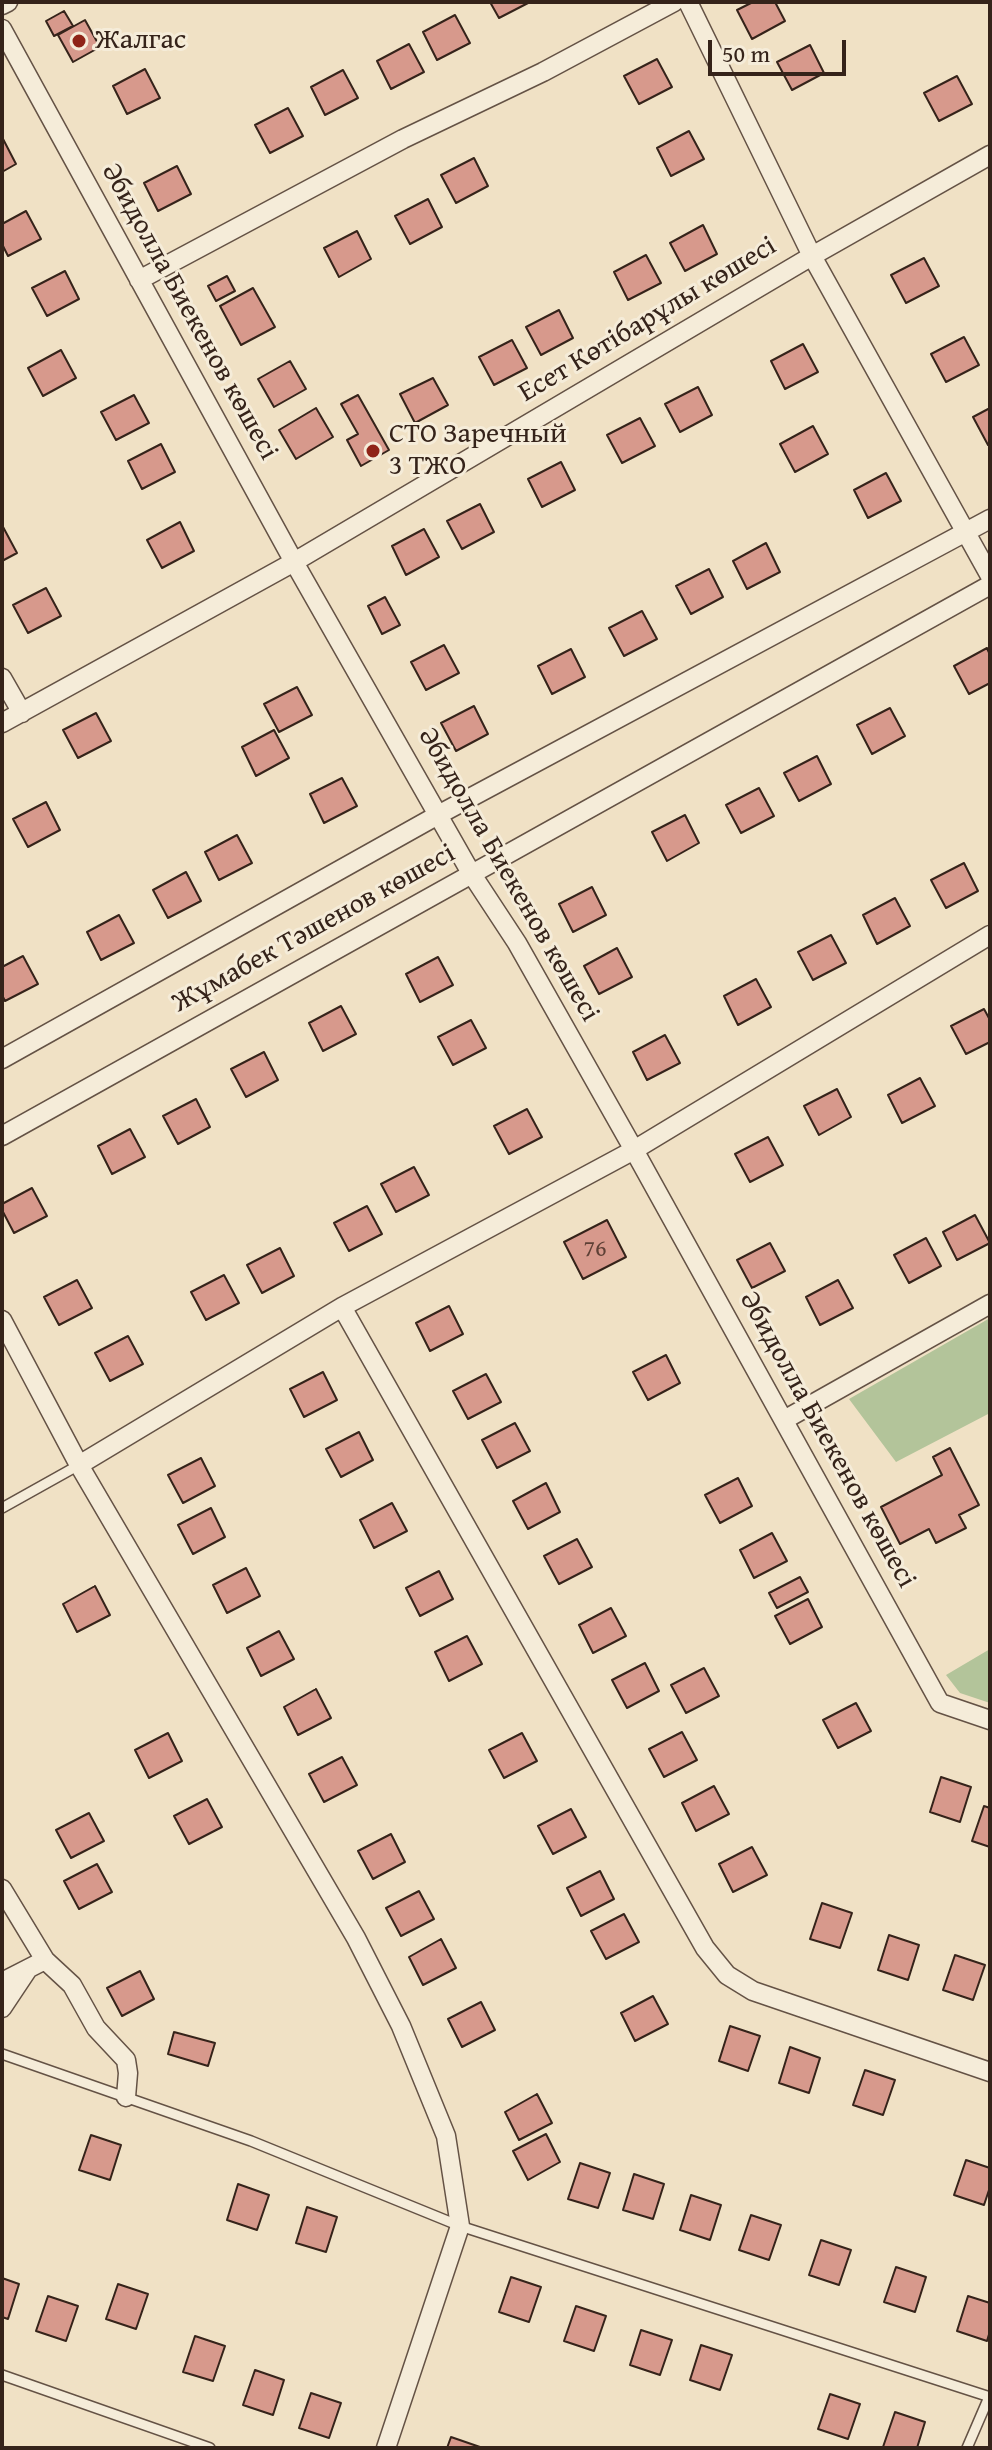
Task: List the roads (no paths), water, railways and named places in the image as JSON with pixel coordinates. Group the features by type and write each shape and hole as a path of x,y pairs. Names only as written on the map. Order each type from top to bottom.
{"street":[{"path":"2,5 8,2"},
{"path":"139,280 403,139 543,72 674,2"},
{"path":"688,2 812,256 990,576"},
{"name":"Әбидолла Биекенов көшесі","path":"2,29 294,562 471,873 517,943 940,1703 990,1720"},
{"name":"Есет Көтібарұлы көшесі","path":"2,723 294,562 812,256 990,155"},
{"name":"Жұмабек Тәшенов көшесі","path":"2,1059 438,815 990,519"},
{"name":"Жұмабек Тәшенов көшесі","path":"2,1136 990,585"},
{"path":"2,678 22,713"},
{"path":"79,1465 342,1307 634,1150 990,935"},
{"path":"784,1420 990,1304"},
{"path":"342,1307 705,1948 727,1975 753,1991 990,2072"},
{"path":"2,1320 79,1465 356,1938 388,2001 446,2136 460,2226 386,2448"},
{"path":"2,1889 45,1960 72,1985 96,2028 126,2060 126,2097"},
{"path":"2,1982 45,1960"},
{"path":"2,2008 28,1969"}],"lane":[{"path":"2,1508 79,1465"},
{"path":"2,2054 251,2141 460,2226 990,2397 967,2448"},
{"path":"2,2375 210,2448"}],"place":[{"name":"Жалгас","path":"79,41"},
{"name":"СТО Заречный 3 ТЖО","path":"373,451"}]}
